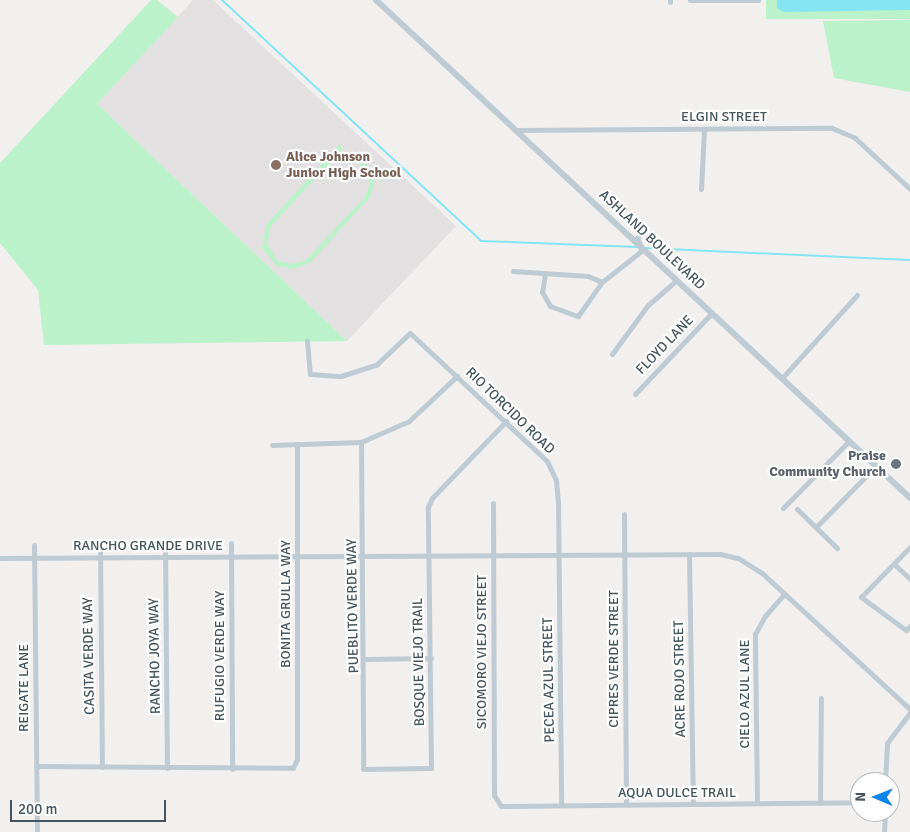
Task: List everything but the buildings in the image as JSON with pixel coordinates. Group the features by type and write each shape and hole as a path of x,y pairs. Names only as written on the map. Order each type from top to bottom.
{"street":[{"name":"ASHLAND BOULEVARD","path":"376,0 910,498"},
{"path":"690,0 758,0"},
{"name":"ELGIN STREET","path":"516,130 820,127 841,130 855,138 910,189"},
{"path":"701,189 704,129"},
{"path":"545,274 542,292 550,306 578,316 602,282 642,248 637,238 644,228"},
{"path":"512,271 588,276 602,282"},
{"path":"612,354 648,305 677,280"},
{"path":"782,378 857,295"},
{"name":"FLOYD LANE","path":"635,394 712,313"},
{"name":"RIO TORCIDO ROAD","path":"307,341 310,374 341,376 366,370 410,333 547,461 556,480 559,554"},
{"path":"272,444 361,442 409,421 457,376"},
{"name":"BOSQUE VIEJO TRAIL","path":"363,769 431,768 431,658 427,515 432,498 506,421"},
{"path":"783,508 849,441"},
{"name":"PUEBLITO VERDE WAY","path":"361,442 365,659 363,769"},
{"name":"BONITA GRULLA WAY","path":"232,768 285,769 295,764 297,444"},
{"path":"817,526 876,466"},
{"name":"SICOMORO VIEJO STREET","path":"493,503 494,795 496,801"},
{"path":"797,510 817,526 837,548"},
{"name":"CIPRES VERDE STREET","path":"624,514 626,804"},
{"name":"RUFUGIO VERDE WAY","path":"231,542 232,768"},
{"name":"RANCHO JOYA WAY","path":"165,544 167,768"},
{"name":"REIGATE LANE","path":"34,545 37,832"},
{"name":"CASITA VERDE WAY","path":"100,545 102,767"},
{"path":"910,547 861,597 906,630 910,626"},
{"name":"RANCHO GRANDE DRIVE","path":"0,558 559,554 689,554 738,558 762,573 910,711"},
{"name":"PECEA AZUL STREET","path":"559,554 561,805"},
{"name":"ACRE ROJO STREET","path":"689,554 693,804"},
{"path":"894,564 910,578"},
{"name":"CIELO AZUL LANE","path":"757,803 755,634 766,616 784,594"},
{"path":"365,659 431,658"},
{"path":"820,803 821,698"},
{"path":"886,772 887,743 910,711"},
{"path":"36,766 232,768"},
{"name":"AQUA DULCE TRAIL","path":"496,801 501,806 850,802"}],"shaded area":[{"name":"Alice Johnson Junior High School","path":"193,0 213,0 456,226 347,341 97,104"}],"green space":[{"path":"151,0 157,0 178,17 97,104 347,341 44,345 38,290 0,243 0,163"},
{"path":"766,0 910,0 910,19 766,19"},
{"path":"910,20 910,92 834,78 823,21"},
{"path":"339,145 343,148 339,154 359,157 370,168 374,182 371,196 310,263 293,269 277,266 262,248 266,225","holes":["344,158 360,163 368,174 369,186 364,198 306,260 292,264 278,261 267,244 271,226 329,164"]}],"water":[{"path":"777,0 910,0 910,10 783,12 777,8"}],"waterway":[{"path":"222,0 481,241 638,247"},
{"path":"645,248 910,260"}],"place":[{"name":"Alice Johnson Junior High School","path":"276,165"},
{"name":"Praise Community Church","path":"896,464"}]}
